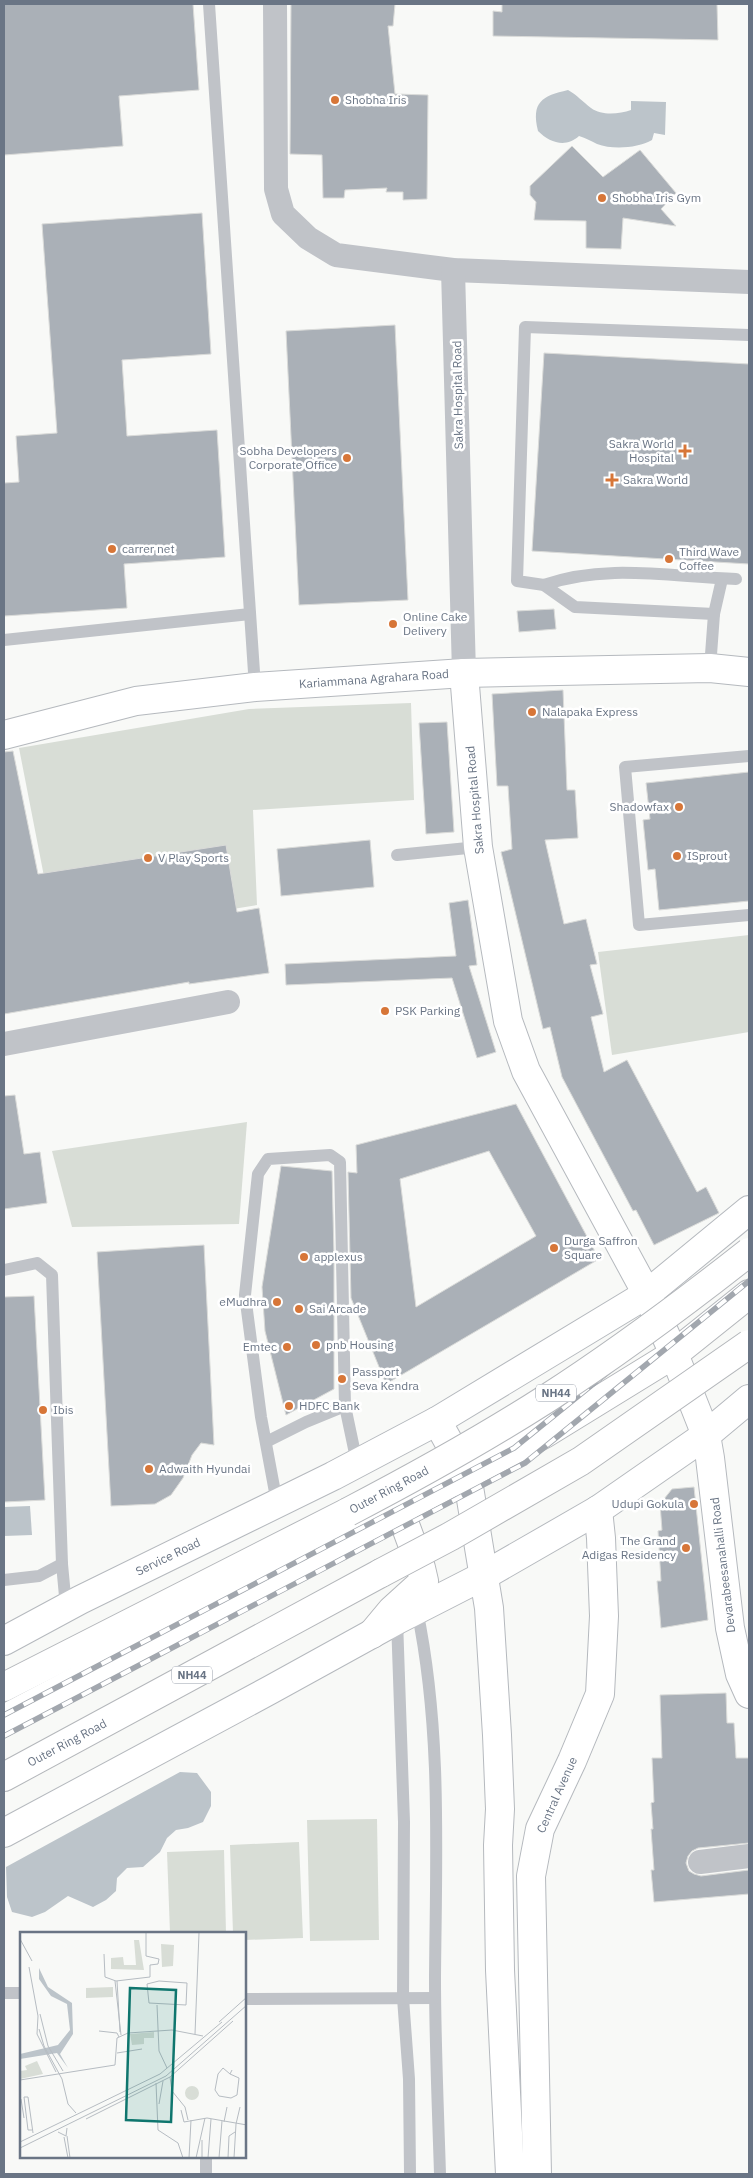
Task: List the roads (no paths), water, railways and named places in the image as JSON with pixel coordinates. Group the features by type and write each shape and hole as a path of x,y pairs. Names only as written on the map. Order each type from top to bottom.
{"main road":[{"name":"Kariammana Agrahara Road","path":"4,735 136,701 255,687 464,673 710,668 749,672"},
{"name":"Sakra Hospital Road","path":"464,673 478,847 508,1021 526,1072 647,1294 674,1354"},
{"name":"Service Road","path":"4,1641 66,1607 357,1464 437,1421 647,1294 749,1210"},
{"name":"Outer Ring Road","path":"4,1686 348,1512 479,1440 607,1359 749,1252"},
{"path":"4,1719 544,1434 674,1354 749,1294"},
{"name":"Outer Ring Road","path":"4,1777 451,1536 581,1461 749,1344"},
{"name":"Devarabeesanahalli Road","path":"674,1354 706,1435 730,1628 740,1674 749,1694"},
{"path":"4,1833 407,1615 485,1575 598,1510 706,1435 749,1399"},
{"path":"437,1421 467,1475 489,1608 497,1735 500,1970 510,2174"},
{"name":"Central Avenue","path":"538,2174 531,1876 540,1829 572,1761 600,1694 604,1616 602,1538 598,1510"},
{"path":"372,1634 392,1610 424,1581 422,1568 400,1511"}],"street":[{"path":"275,4 276,189 284,214 308,238 336,255 454,270 749,282"},
{"name":"Sakra Hospital Road","path":"454,270 464,673"},
{"path":"4,1044 228,1002"},
{"path":"700,1862 749,1856"}],"lane":[{"path":"210,4 255,687"},
{"path":"714,614 575,607 544,585 517,581 525,327 749,335"},
{"path":"544,585 566,577 610,573 736,579"},
{"path":"710,668 714,614 722,578"},
{"path":"4,640 250,614"},
{"path":"749,756 625,766 639,925 749,915"},
{"path":"397,855 478,847"},
{"path":"277,1503 266,1442 245,1295 258,1174 268,1159 330,1155 340,1162 345,1406 357,1464"},
{"path":"4,1270 36,1263 52,1276 62,1564 66,1607"},
{"path":"266,1442 306,1422 345,1406"},
{"path":"4,1580 39,1576 62,1564"},
{"path":"407,1615 432,1705 436,1862 435,1998 440,2174"},
{"path":"407,1615 403,1998 408,2079 410,2174"},
{"path":"4,1992 20,1993"},
{"path":"246,1999 435,1998"},
{"path":"206,2158 206,2174"}],"railway":[{"path":"4,1715 514,1448 749,1258"},
{"path":"4,1736 525,1463 749,1281"}],"place":[{"name":"Shobha Iris","path":"335,100"},
{"name":"Shobha Iris Gym","path":"602,198"},
{"name":"Sakra World Hospital","path":"685,451"},
{"name":"Sobha Developers Corporate Office","path":"347,458"},
{"name":"Sakra World","path":"612,480"},
{"name":"carrer net","path":"112,549"},
{"name":"Third Wave Coffee","path":"669,559"},
{"name":"Online Cake Delivery","path":"393,624"},
{"name":"Nalapaka Express","path":"532,712"},
{"name":"Shadowfax","path":"679,807"},
{"name":"ISprout","path":"677,856"},
{"name":"V Play Sports","path":"148,858"},
{"name":"PSK Parking","path":"385,1011"},
{"name":"Durga Saffron Square","path":"554,1248"},
{"name":"applexus","path":"304,1257"},
{"name":"eMudhra","path":"277,1302"},
{"name":"Sai Arcade","path":"299,1309"},
{"name":"pnb Housing","path":"316,1345"},
{"name":"Emtec","path":"287,1347"},
{"name":"Passport Seva Kendra","path":"342,1379"},
{"name":"HDFC Bank","path":"289,1406"},
{"name":"Ibis","path":"43,1410"},
{"name":"Adwaith Hyundai","path":"149,1469"},
{"name":"Udupi Gokula","path":"694,1504"},
{"name":"The Grand Adigas Residency","path":"686,1548"}]}
